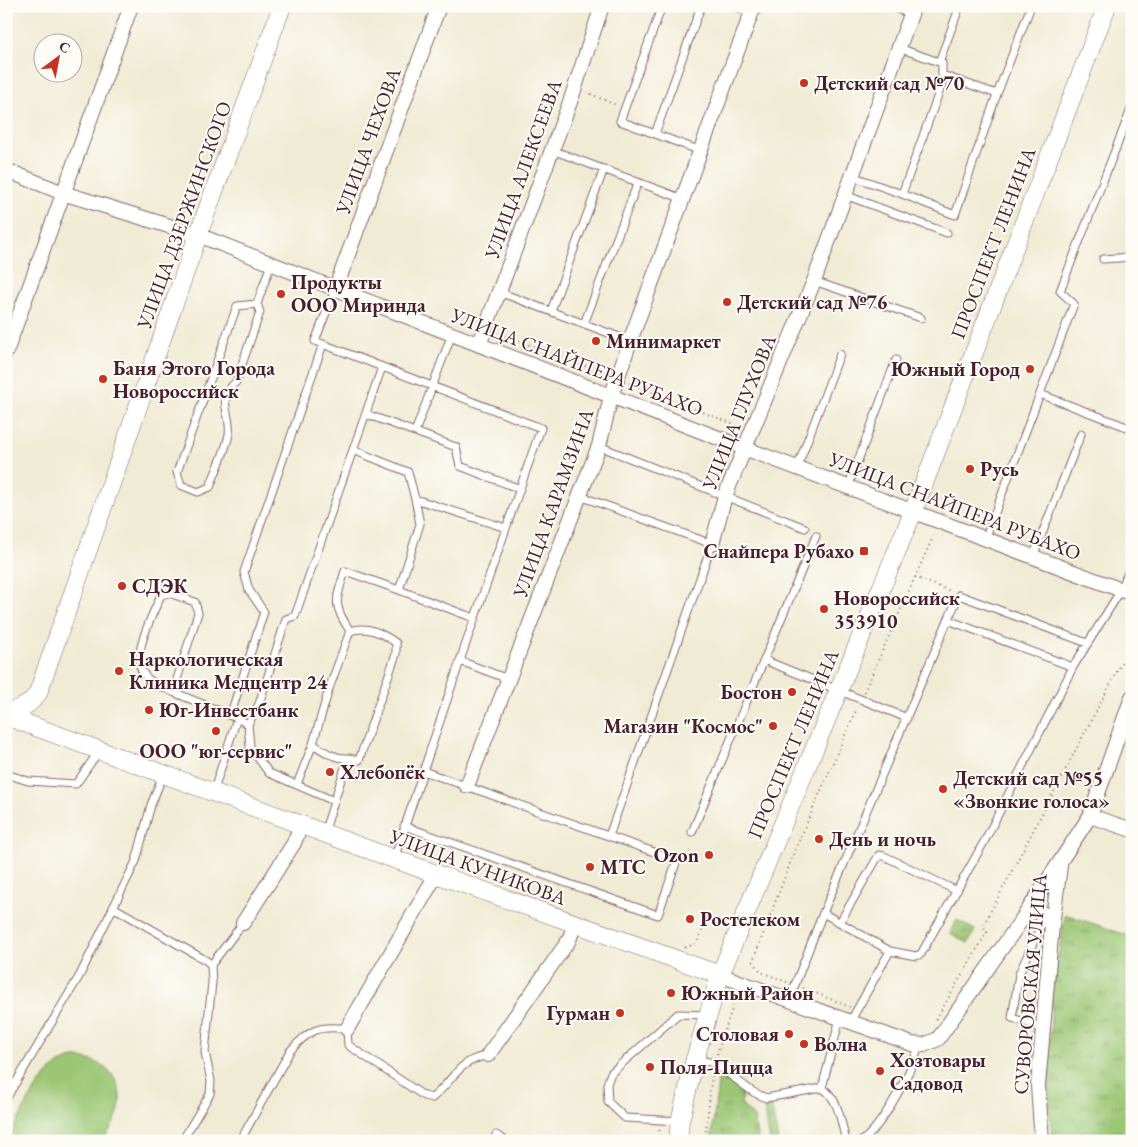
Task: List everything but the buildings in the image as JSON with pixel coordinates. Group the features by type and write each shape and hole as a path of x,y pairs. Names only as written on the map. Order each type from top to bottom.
{"street":[{"path":"6,352 131,6"},
{"name":"УЛИЦА ДЗЕРЖИНСКОГО","path":"38,694 198,235 282,6"},
{"name":"УЛИЦА ЧЕХОВА","path":"335,290 439,6"},
{"name":"УЛИЦА АЛЕКСЕЕВА","path":"479,345 575,87 602,6"},
{"name":"ПРОСПЕКТ ЛЕНИНА","path":"678,1141 680,1122 695,1059 720,975 913,512 1107,6"},
{"name":"УЛИЦА ГЛУХОВА","path":"712,544 725,496 814,281 899,48 908,8"},
{"name":"УЛИЦА КАРАМЗИНА","path":"467,786 580,496 598,446 611,397 630,341 753,10"},
{"name":"УЛИЦА СНАЙПЕРА РУБАХО","path":"6,170 64,193 198,235 611,397 1126,592"},
{"path":"6,711 23,708 31,703 38,694"},
{"path":"38,694 38,712 47,728 56,734"},
{"name":"СУВОРОВСКАЯ УЛИЦА","path":"919,1045 924,1045 938,1039 1029,913 1090,816 1132,697"},
{"name":"УЛИЦА КУНИКОВА","path":"6,716 324,834 919,1045"},
{"path":"1090,816 1132,830"},
{"path":"243,923 294,843 301,825"},
{"name":"СУВОРОВСКАЯ УЛИЦА","path":"1042,1141 1038,1086 1052,925 1061,860"},
{"path":"347,1029 436,874"},
{"path":"1029,913 1042,913 1052,925"},
{"path":"488,1056 569,940 575,923"}],"lane":[{"path":"662,6 620,121 700,151"},
{"path":"655,134 701,6"},
{"path":"734,6 753,10"},
{"path":"939,62 960,6"},
{"path":"852,176 954,215 1031,6"},
{"path":"899,48 942,63 942,84 902,194"},
{"path":"942,74 997,94"},
{"path":"985,539 1074,304 1060,291 1132,107"},
{"path":"552,150 683,199"},
{"path":"550,311 604,169"},
{"path":"584,324 638,182"},
{"path":"845,195 946,233"},
{"path":"1103,259 1132,257"},
{"path":"258,304 237,306 177,472 181,485 198,492 210,486 229,433 225,398 228,389 236,382 260,312 258,304 271,264"},
{"path":"814,281 921,318"},
{"path":"335,290 315,341 541,428 474,618 394,859"},
{"path":"499,292 630,341"},
{"path":"415,432 452,334"},
{"path":"212,793 264,612 249,590 244,572 323,344"},
{"path":"797,468 840,354"},
{"path":"848,487 896,360"},
{"path":"334,801 269,773 250,747 248,724 259,704 286,619 294,616 382,367"},
{"path":"1040,394 1132,429"},
{"path":"366,414 456,447 460,466 520,489"},
{"path":"1033,557 1080,434"},
{"path":"598,446 805,528"},
{"path":"353,450 408,472 420,524 399,590"},
{"path":"580,496 712,544"},
{"path":"415,499 506,528"},
{"path":"692,832 816,536"},
{"name":"УЛИЦА ГЛУХОВА","path":"609,836 712,544"},
{"path":"823,913 890,951 920,956 989,834 1087,643 1126,592 1132,562"},
{"path":"350,631 341,618 335,601 345,571 474,618"},
{"path":"173,692 198,613 195,602 169,593 161,595 140,649 139,661 143,674 153,682 173,692 248,724"},
{"path":"789,1000 823,913 959,595 1087,643"},
{"path":"948,620 1073,668"},
{"path":"313,744 339,759 359,760 396,654 396,643 387,636 361,627 350,631"},
{"path":"297,784 313,744 350,631"},
{"path":"764,660 907,718"},
{"path":"460,661 508,679"},
{"path":"6,774 28,781 76,784 99,751"},
{"path":"324,834 348,758"},
{"path":"404,826 658,915 677,860 423,770"},
{"path":"6,1099 80,975 136,860 151,805 163,775"},
{"path":"840,922 879,855 957,891"},
{"path":"113,907 211,965"},
{"path":"1029,913 1040,916 1041,925 1020,974 1012,1018 1043,1028"},
{"path":"182,1141 210,1094 211,1081 205,1052 212,982 211,965 243,923"},
{"path":"822,1088 845,1020 857,1010 890,951"},
{"path":"680,1122 625,1118 608,1102 607,1084 610,1073 678,1014 707,1015"},
{"path":"240,1141 290,1051 314,1029 329,1026 347,1029 348,1045 424,1096 432,1098 464,1064 473,1058 488,1056"},
{"path":"862,1141 875,1130 915,1060 919,1045"},
{"path":"695,1059 714,1063 753,1092 766,1098 822,1088 830,1092 835,1100 846,1141"},
{"path":"496,1135 506,1141"}],"path":[{"path":"575,87 610,101 624,111"},
{"path":"857,1010 761,972 753,961 795,850 932,539"},
{"path":"915,577 959,595"},
{"path":"932,1024 987,932 984,926 1132,643"},
{"path":"682,947 696,944 702,931"},
{"path":"735,1000 742,996"},
{"path":"658,1141 662,1121"}],"green space":[{"path":"1065,914 1132,937 1132,1141 1052,1141 1048,1086 1052,995"},
{"path":"957,920 975,930 968,943 950,933"},
{"path":"74,1058 94,1061 102,1066 110,1072 119,1089 118,1113 103,1141 7,1141 34,1092 43,1080 62,1062"},
{"path":"719,1074 743,1089 741,1104 754,1118 758,1141 711,1141"},
{"path":"771,1102 778,1141 770,1141 763,1104"}],"place":[{"name":"Детский сад №70","path":"804,83"},
{"name":"Продукты ООО Миринда","path":"281,294"},
{"name":"Детский сад №76","path":"727,302"},
{"name":"Минимаркет","path":"596,341"},
{"name":"Южный Город","path":"1030,369"},
{"name":"Баня Этого Города Новороссийск","path":"103,379"},
{"name":"Русь","path":"970,469"},
{"name":"Снайпера Рубахо","path":"864,551"},
{"name":"СДЭК","path":"122,586"},
{"name":"Новороссийск 353910","path":"824,609"},
{"name":"Наркологическая Клиника Медцентр 24","path":"119,671"},
{"name":"Бостон","path":"792,692"},
{"name":"Юг-Инвестбанк","path":"149,710"},
{"name":"Магазин \"Космос\"","path":"773,726"},
{"name":"ООО \"юг-сервис\"","path":"216,731"},
{"name":"Хлебопёк","path":"330,772"},
{"name":"Детский сад №55 «Звонкие голоса»","path":"943,789"},
{"name":"День и ночь","path":"819,839"},
{"name":"Ozon","path":"709,855"},
{"name":"МТС","path":"590,867"},
{"name":"Ростелеком","path":"690,919"},
{"name":"Южный Район","path":"671,993"},
{"name":"Гурман","path":"620,1013"},
{"name":"Столовая","path":"789,1034"},
{"name":"Волна","path":"804,1044"},
{"name":"Поля-Пицца","path":"650,1067"},
{"name":"Хозтовары Садовод","path":"880,1071"}]}
